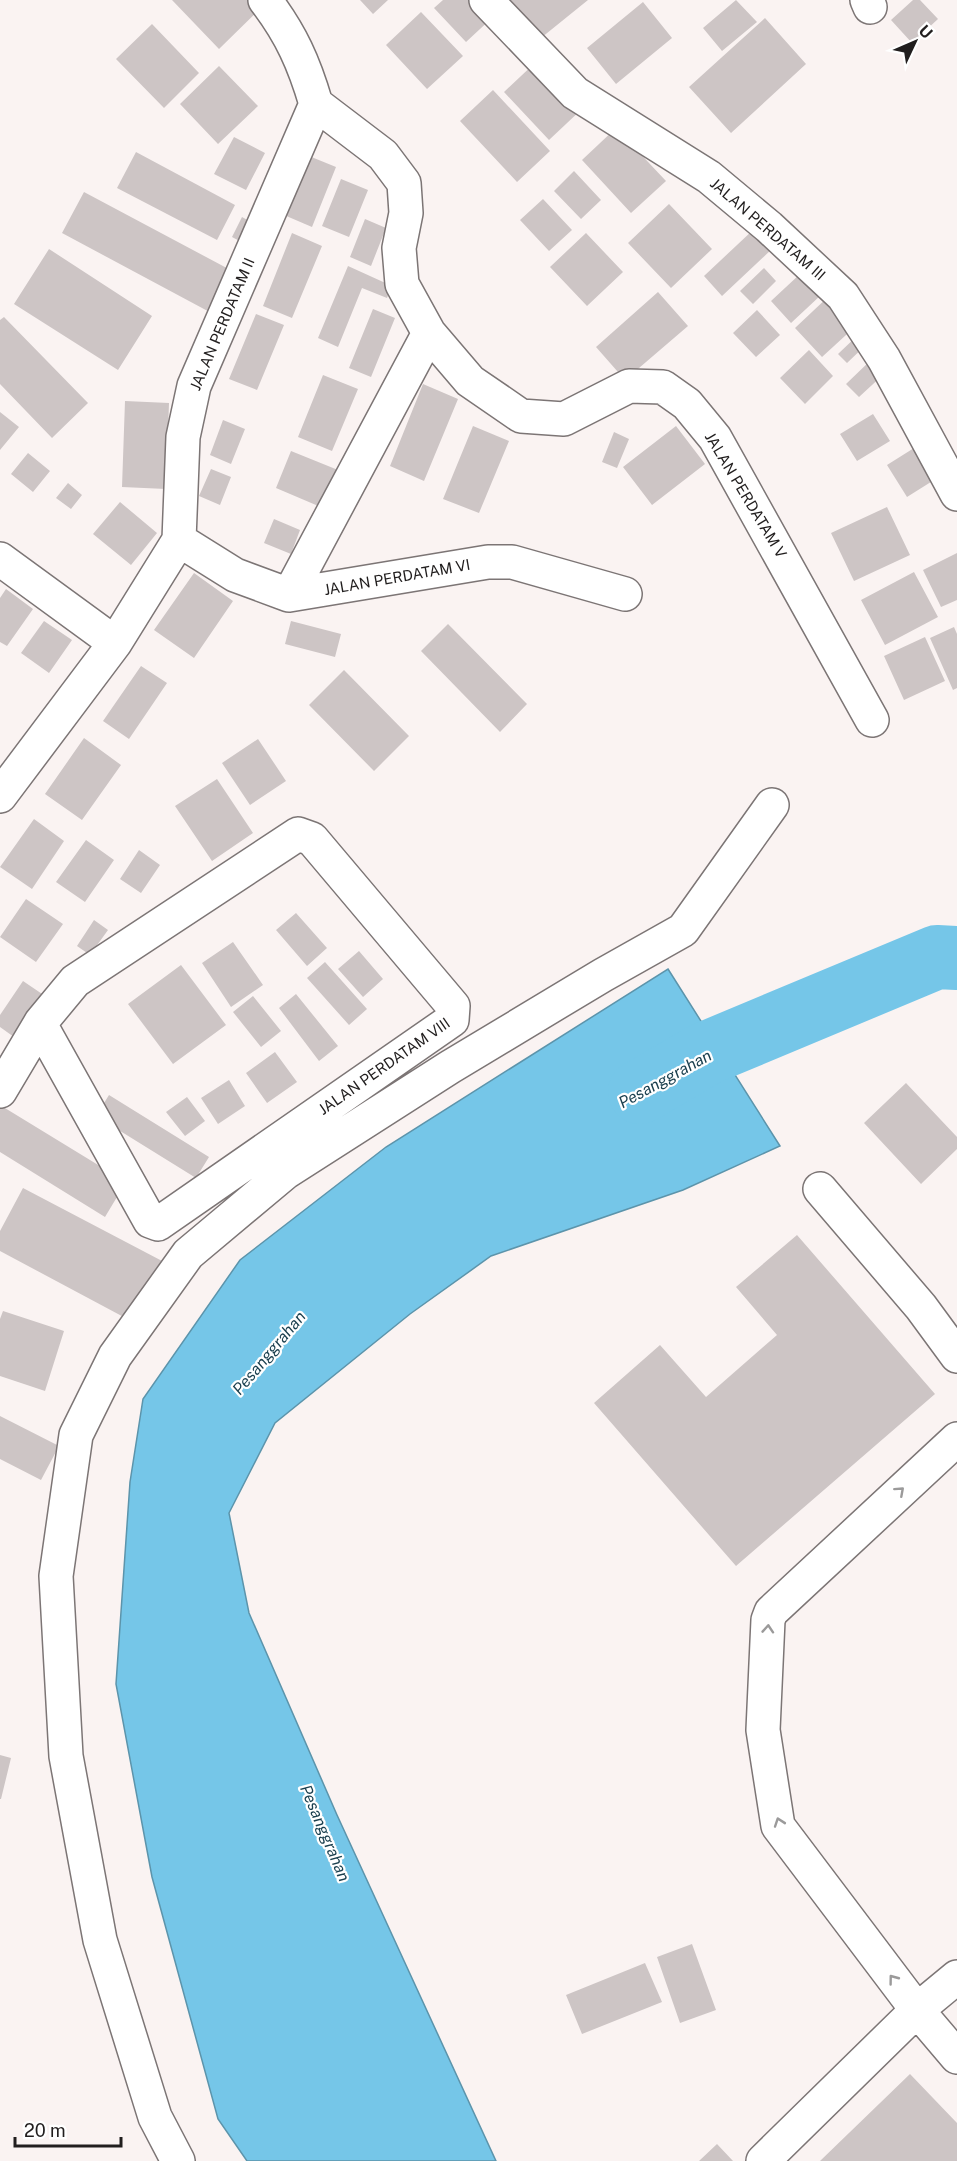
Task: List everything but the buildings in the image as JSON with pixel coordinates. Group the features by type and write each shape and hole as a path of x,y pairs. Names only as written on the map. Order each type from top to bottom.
{"street":[{"path":"265,0 282,21 304,61 316,104"},
{"name":"JALAN PERDATAM III","path":"486,0 575,93 709,177 769,227 843,297 884,359 957,494"},
{"name":"JALAN PERDATAM V","path":"316,104 383,155 404,183 406,213 399,248 402,284 429,333 470,381 521,416 564,419 629,386 663,387 687,404 715,438 872,720"},
{"name":"JALAN PERDATAM II","path":"0,796 115,644 179,540 183,437 194,386 316,104"},
{"path":"179,540 235,575 289,595 429,333"},
{"path":"0,560 115,644"},
{"name":"JALAN PERDATAM VI","path":"289,595 488,562 512,562 625,594"},
{"path":"178,2161 155,2117 100,1940 66,1756 56,1576 76,1435 115,1356 188,1254 286,1172 460,1060 683,930 772,805"},
{"name":"JALAN PERDATAM VIII","path":"0,1091 40,1024 75,981 88,970 298,834 312,839 453,1006 455,1014 452,1020 158,1224 150,1221 40,1024"},
{"path":"820,1189 921,1307 957,1356"},
{"path":"957,1439 777,1604 768,1620 763,1731 778,1826 917,2010 957,2057"},
{"path":"762,2161 917,2010 957,1977"}],"water":[{"path":"668,969 780,1146 683,1190 491,1256 410,1314 275,1423 229,1513 249,1613 337,1815 496,2161 247,2161 218,2119 152,1877 116,1684 130,1482 143,1399 240,1260 386,1147"}],"waterway":[{"name":"Pesanggrahan","path":"640,1092 707,1053 937,957 957,958"}]}
